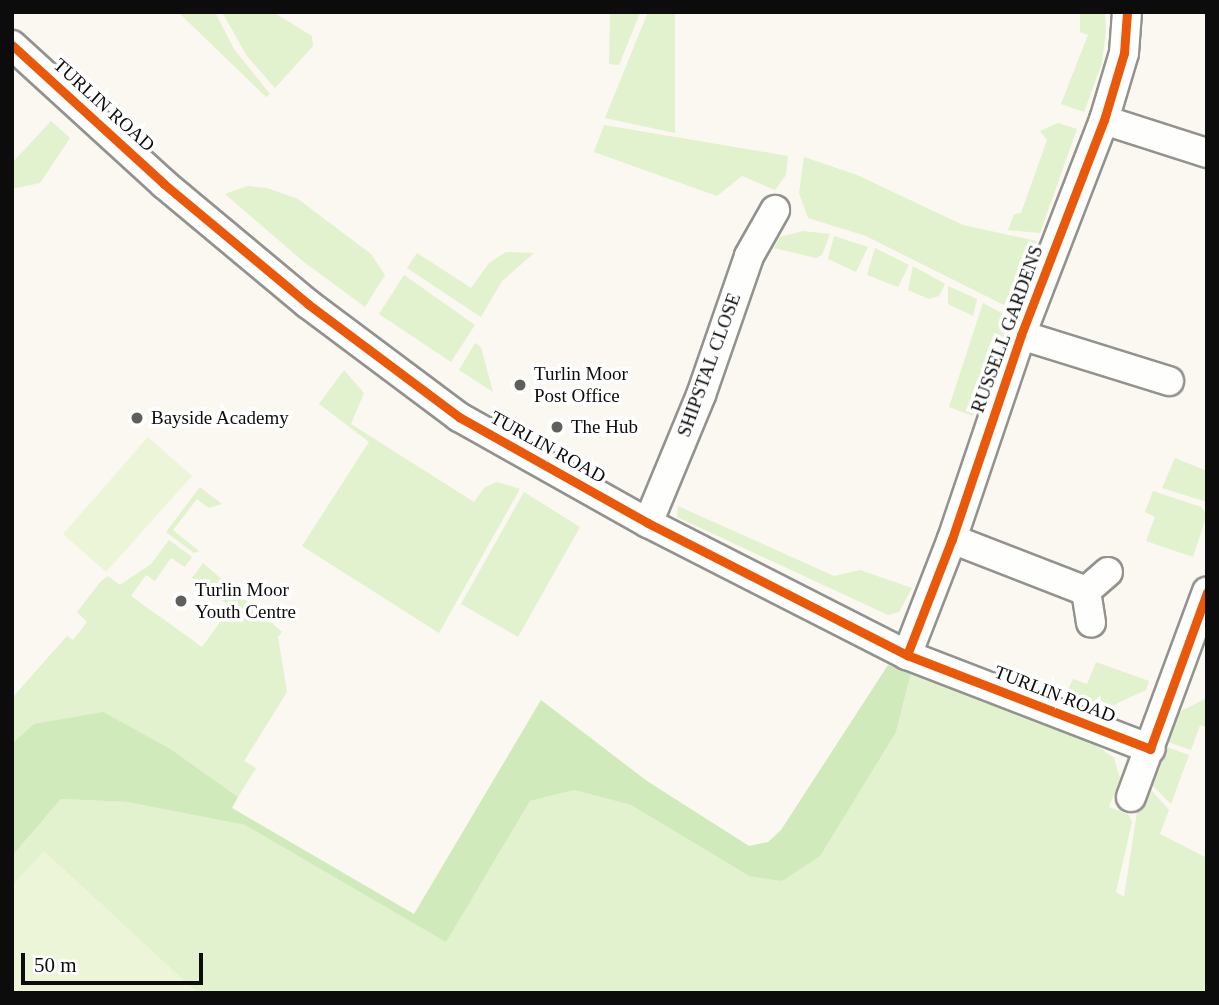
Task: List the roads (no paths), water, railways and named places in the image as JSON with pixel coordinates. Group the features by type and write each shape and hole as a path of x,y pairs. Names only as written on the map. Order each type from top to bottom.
{"street":[{"name":"RUSSELL GARDENS","path":"907,655 952,539 1021,335 1104,120 1124,53 1127,12"},
{"name":"TURLIN ROAD","path":"12,45 164,184 395,373 459,417 648,523 907,655 1150,749"},
{"path":"1104,120 1207,153"},
{"name":"SHIPSTAL CLOSE","path":"648,523 701,395 749,256 775,210"},
{"name":"RUSSELL GARDENS","path":"1021,335 1169,382"},
{"path":"952,539 1086,591"},
{"path":"1086,591 1108,572"},
{"path":"1086,591 1091,623"},
{"path":"1131,797 1150,749 1196,656 1207,592"}],"place":[{"name":"Turlin Moor Post Office","path":"520,385"},
{"name":"Bayside Academy","path":"137,418"},
{"name":"The Hub","path":"557,427"},
{"name":"Turlin Moor Youth Centre","path":"181,601"}]}
